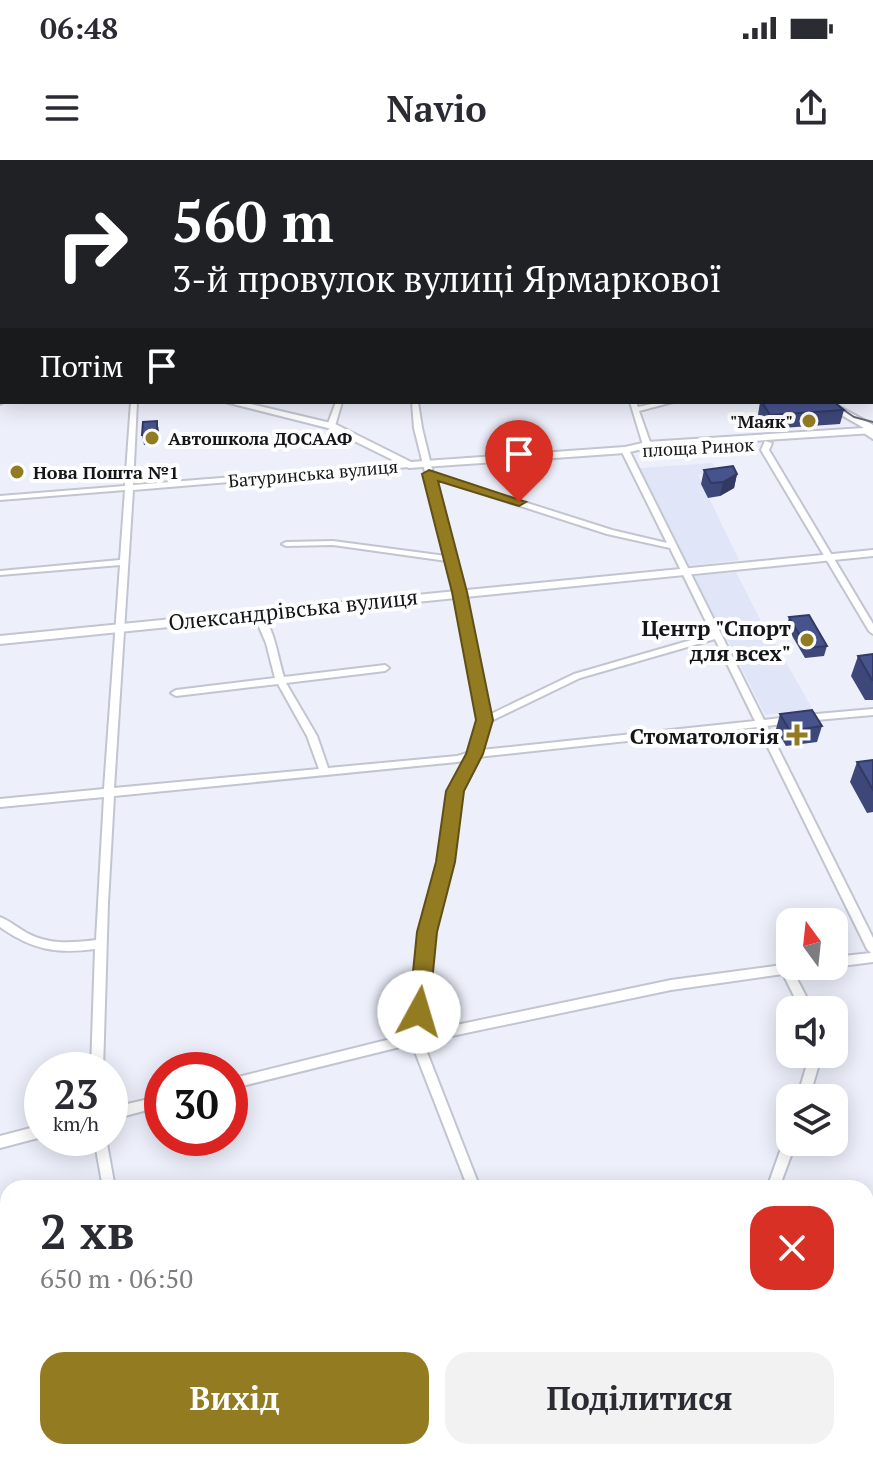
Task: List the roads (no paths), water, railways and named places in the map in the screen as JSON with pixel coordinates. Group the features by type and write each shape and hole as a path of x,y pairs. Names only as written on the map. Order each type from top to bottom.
{"main road":[{"path":"238,404 331,426 409,465"},
{"path":"827,404 872,433"},
{"name":"площа Ринок","path":"625,450 646,452 872,433"},
{"name":"площа Ринок","path":"625,450 647,445 872,433"},
{"name":"Батуринська вулиця","path":"409,465 428,469 625,450"},
{"name":"Олександрівська вулиця","path":"0,640 873,553"}],"street":[{"path":"97,1052 107,791 134,404"},
{"path":"331,426 338,404"},
{"path":"415,404 485,720 475,754 455,791 446,862 427,932 416,1038 471,1180"},
{"path":"634,406 647,445"},
{"path":"768,443 765,450 873,631"},
{"path":"625,450 873,949"},
{"name":"Батуринська вулиця","path":"0,498 409,465"},
{"path":"428,469 610,532 674,547"},
{"path":"286,544 333,543 451,559"},
{"path":"0,573 122,562"},
{"path":"257,613 272,645 280,680 304,716 305,726 319,744 324,771"},
{"path":"485,720 577,676 717,636"},
{"path":"176,693 385,668"},
{"path":"0,803 457,759 475,754 873,712"},
{"path":"0,921 26,940 58,949 99,944"},
{"path":"848,960 873,957"},
{"path":"248,1080 416,1038 671,985 776,970"},
{"path":"0,1142 24,1136"},
{"path":"103,1156 108,1180"},
{"path":"776,1180 784,1156"}],"tram line":[{"path":"835,404 854,417 873,422"}],"place":[{"name":"\"Маяк\"","path":"809,421"},
{"name":"Автошкола ДОСААФ","path":"152,438"},
{"name":"Нова Пошта №1","path":"17,472"},
{"name":"Центр \"Спорт для всех\"","path":"807,640"},
{"name":"Стоматологія","path":"797,735"}]}
